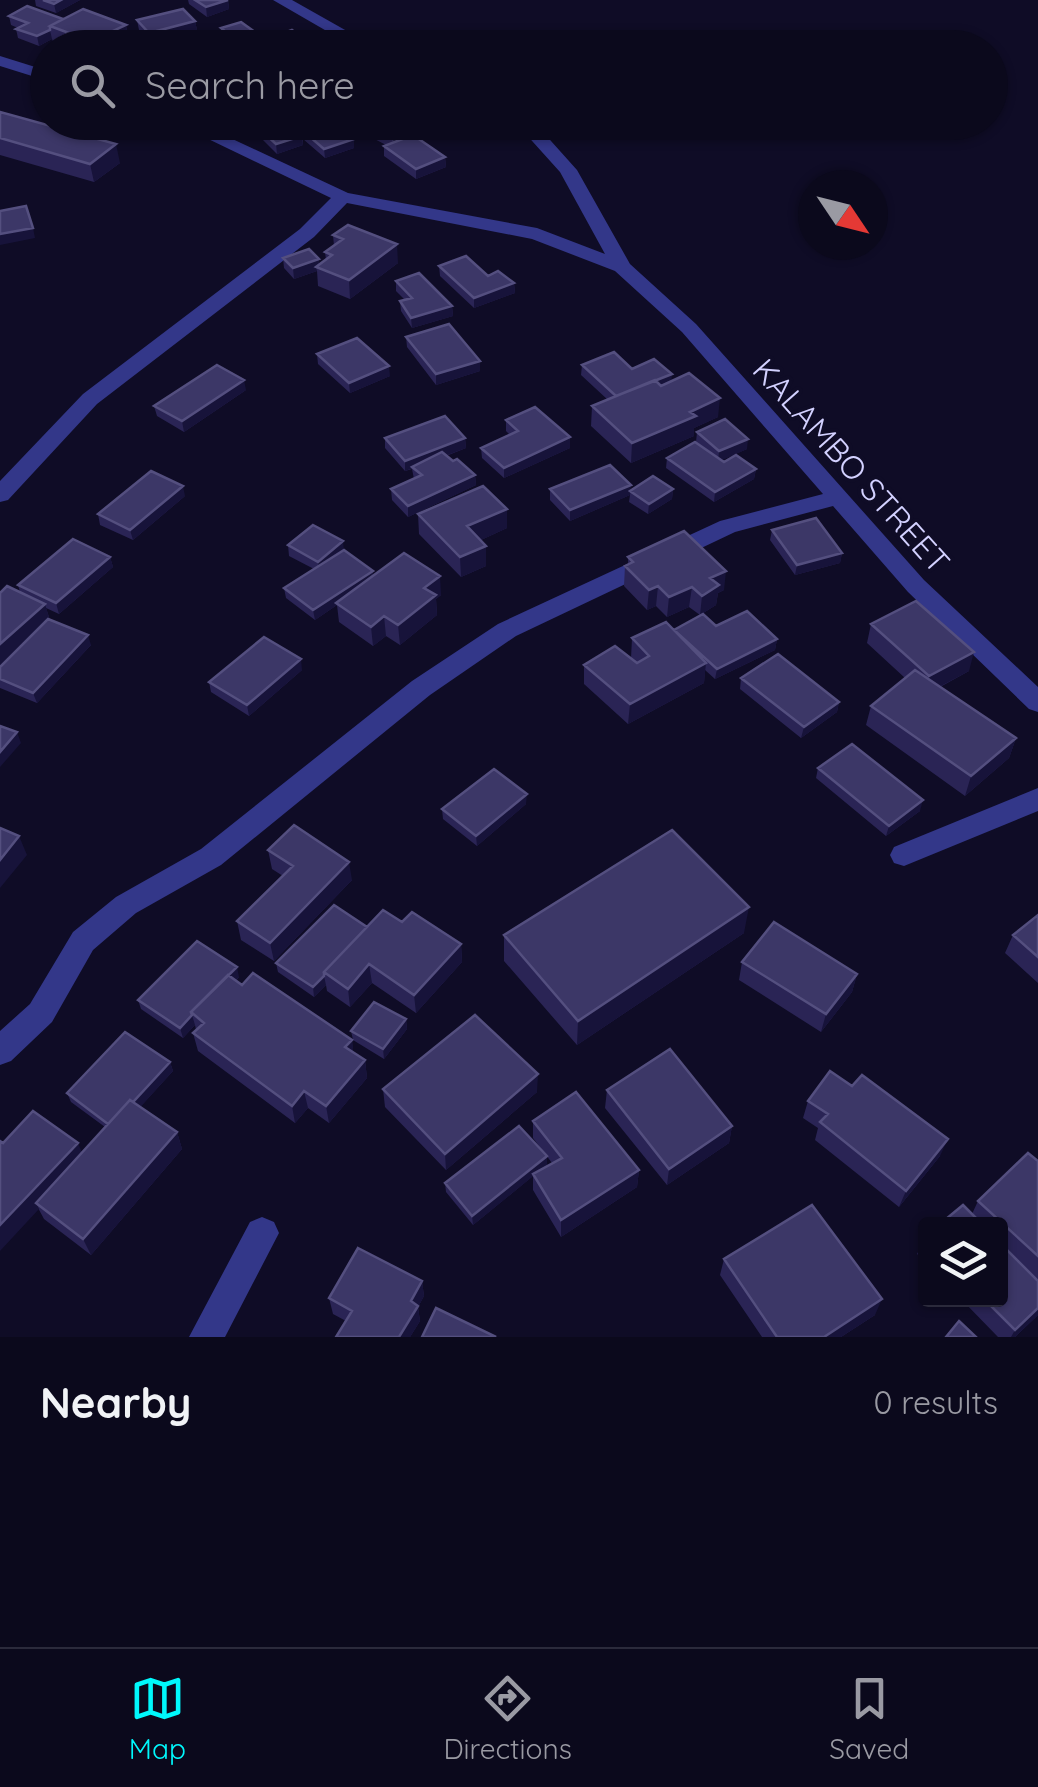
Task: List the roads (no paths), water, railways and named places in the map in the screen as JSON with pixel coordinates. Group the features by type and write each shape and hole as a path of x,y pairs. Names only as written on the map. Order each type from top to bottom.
{"street":[{"path":"282,0 336,30"},
{"path":"0,61 30,70"},
{"name":"KALAMBO STREET","path":"221,140 344,196 537,234 622,267"},
{"name":"KALAMBO STREET","path":"546,140 562,160 622,267 689,328 916,586 1038,702"},
{"path":"0,495 90,399 286,250 344,196"},
{"path":"0,1051 41,1014 83,942 126,906 211,857 421,688 507,630 728,526 836,498"},
{"path":"904,855 1038,799"},
{"path":"206,1337 262,1233"}]}
